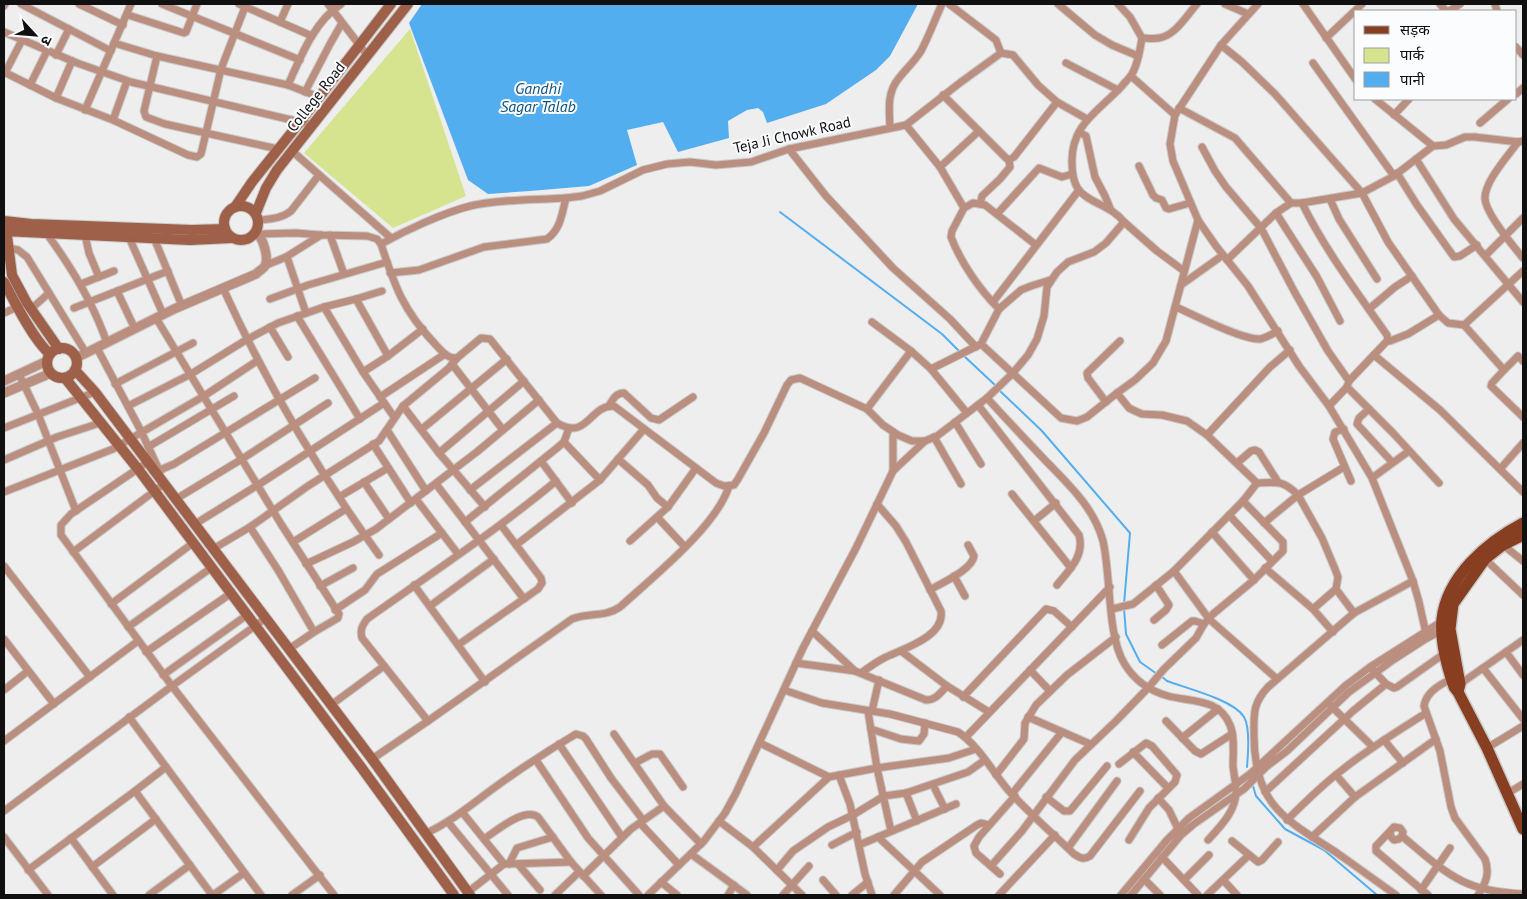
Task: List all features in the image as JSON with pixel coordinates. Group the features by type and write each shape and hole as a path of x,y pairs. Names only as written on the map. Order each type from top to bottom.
{"main road":[{"name":"College Road","path":"235,207 390,4"},
{"name":"College Road","path":"257,217 271,178 408,4"},
{"path":"5,227 127,233 154,238 190,240 232,238 244,240 258,233 257,217 247,206 235,207 227,214 224,221 225,229 232,238"},
{"path":"5,227 47,234 85,235 225,229"},
{"path":"4,282 49,358 48,369 55,376 65,378 70,376 77,364 76,358 70,351 60,348 30,309 12,275 5,227"},
{"path":"49,358 60,348"},
{"path":"75,370 95,392 161,477 427,833 469,894"},
{"path":"65,378 138,469 378,789 454,895"},
{"path":"1523,523 1499,536 1482,550 1456,583 1446,601 1445,653 1523,829"},
{"path":"1457,682 1446,624 1453,604 1485,560 1503,545 1523,535"},
{"path":"294,678 304,670"},
{"path":"378,789 388,782"},
{"path":"389,804 391,798 398,795"}],"street":[{"path":"21,4 111,50"},
{"path":"79,4 123,25"},
{"path":"85,110 100,72 128,15 131,4"},
{"path":"162,4 300,60"},
{"path":"128,15 184,33 198,4"},
{"path":"280,22 288,4"},
{"path":"288,85 312,36 330,7 341,4"},
{"path":"890,127 888,104 890,94 897,80 911,66 921,51 942,4"},
{"path":"949,4 996,40 1001,53"},
{"path":"1058,4 1095,35 1112,45 1138,56"},
{"path":"1118,4 1130,18 1142,38 1138,56 1131,76 1087,119 1074,139 1072,174 1079,190 1110,208 1157,251 1184,272"},
{"path":"1142,38 1159,38 1168,35 1177,28 1197,4"},
{"path":"1225,4 1248,14"},
{"path":"1258,4 1221,45 1177,112 1170,144 1173,161 1198,220 1248,286 1329,406 1372,478 1413,581 1427,634"},
{"path":"1303,4 1354,77"},
{"path":"22,40 5,73 56,98 113,120 195,158 201,154 220,69 235,34 242,5 256,7 280,22 312,36"},
{"path":"330,7 367,55"},
{"path":"1326,38 1354,12"},
{"path":"306,92 342,23"},
{"path":"56,55 69,29"},
{"path":"4,32 72,62 127,81 313,124"},
{"path":"114,43 157,56 288,85 319,97"},
{"path":"1221,45 1242,62 1275,94 1362,193 1388,242 1439,315 1448,322 1454,325 1464,325 1523,272"},
{"path":"30,85 47,50"},
{"path":"964,208 940,167 906,125 943,95 1001,53 1013,56 1038,85 1057,102 1087,119"},
{"path":"157,56 144,111 146,117 165,124 278,149"},
{"path":"56,98 72,62"},
{"path":"1066,62 1118,90"},
{"path":"1313,63 1454,257 1460,256 1477,244"},
{"path":"1131,76 1177,112 1235,138 1291,202"},
{"path":"113,120 127,81"},
{"path":"943,95 1009,160 1010,167 982,196 980,204"},
{"path":"1376,100 1433,146"},
{"path":"1394,115 1408,100"},
{"path":"1480,123 1507,100"},
{"path":"1009,160 1014,157 1057,102"},
{"name":"Teja Ji Chowk Road","path":"381,244 444,215 469,206 582,196 600,191 643,170 667,164 690,162 716,165 751,162 788,149 906,125"},
{"path":"940,167 979,131"},
{"path":"1078,132 1086,136 1095,177 1110,208"},
{"path":"1181,285 1225,258 1291,202 1302,203 1362,193 1395,174 1433,146 1446,145 1464,137 1521,142"},
{"path":"1521,142 1490,182 1485,199 1504,236 1523,258"},
{"path":"1202,146 1226,187 1261,228 1348,384 1439,483"},
{"path":"788,149 826,196 892,268 1062,418 1077,421 1087,417 1135,380 1153,363 1160,352 1166,341 1176,307 1198,220"},
{"path":"292,151 391,238"},
{"path":"1416,159 1454,219 1486,254 1523,302"},
{"path":"1139,166 1153,195 1155,198 1162,200 1166,208 1169,209 1190,202"},
{"path":"996,214 1039,168 1062,177 1072,174"},
{"path":"257,217 279,218 286,215 319,175"},
{"path":"993,302 1079,190"},
{"path":"390,273 419,270 484,247 548,239 559,226 566,198"},
{"path":"1330,199 1339,220 1377,279"},
{"path":"999,309 970,272 951,237 952,231 964,208 973,203 986,205 1036,245"},
{"path":"1302,203 1328,250 1387,335 1388,340"},
{"path":"1276,213 1317,277 1340,321"},
{"path":"1486,254 1523,218"},
{"path":"213,549 250,527 324,475 379,441 403,406 477,340 486,338 495,344 557,423 572,429 580,426 604,408 614,406 716,483 724,486 734,485 738,479 791,380 800,378 867,409 883,425 894,432 912,441 924,441 934,437 989,397 1012,374 1028,355 1037,339 1044,316 1047,287 1050,280 1068,262 1090,254 1106,243 1124,222"},
{"path":"127,233 148,279 160,316 176,352 292,542 339,614 338,618 289,649"},
{"path":"264,266 266,254 258,233 367,236 377,239 381,244 396,290 410,314 445,354 454,361 471,388 503,430"},
{"path":"47,234 91,302 107,343"},
{"path":"85,235 88,253 100,276"},
{"path":"76,358 160,316 256,274 264,266 287,256 321,235"},
{"path":"330,235 344,274"},
{"path":"154,238 182,306"},
{"path":"9,248 18,250 27,257 86,353"},
{"path":"287,256 306,313"},
{"path":"270,299 298,288 387,262"},
{"path":"81,284 114,271"},
{"path":"74,308 168,271"},
{"path":"1369,309 1395,287 1412,276"},
{"path":"931,369 979,345 999,309 1021,290 1050,280"},
{"path":"223,288 246,340 293,425 346,509 379,555"},
{"path":"117,291 135,329"},
{"path":"128,406 191,374 270,327 324,307 382,291"},
{"path":"30,309 49,293"},
{"path":"356,299 388,356"},
{"path":"4,313 18,307"},
{"path":"324,307 362,372 394,417"},
{"path":"1176,307 1252,338 1262,339 1278,331"},
{"path":"1329,406 1388,340 1390,341 1408,334 1439,315"},
{"path":"297,316 360,419"},
{"path":"872,322 911,351 931,369 967,413"},
{"path":"1464,325 1504,370"},
{"path":"270,327 288,356"},
{"path":"362,372 388,356 423,329"},
{"path":"1106,402 1088,378 1087,373 1120,340"},
{"path":"115,384 193,343"},
{"path":"97,348 142,432 161,477"},
{"path":"1207,435 1270,367 1290,350"},
{"path":"1523,350 1521,359 1504,370 1491,386 1523,417"},
{"path":"867,409 911,351"},
{"path":"195,524 258,486 360,419 382,400 445,354"},
{"path":"1374,355 1440,410 1523,492"},
{"path":"4,381 49,358"},
{"path":"422,429 507,359"},
{"path":"4,492 119,446 204,396 257,361"},
{"path":"4,394 51,373"},
{"path":"19,374 38,414 76,511"},
{"path":"73,552 154,492 161,477 174,464 315,378"},
{"path":"439,453 524,381"},
{"path":"4,428 95,392"},
{"path":"609,406 615,396 620,393 624,394 651,418 659,420 694,397"},
{"path":"1117,393 1129,408 1142,414 1162,415 1187,421 1207,435 1257,483 1278,482 1288,486 1298,495 1322,538 1338,577 1336,589 1313,609"},
{"path":"148,447 234,396"},
{"path":"989,397 1090,510 1102,539 1115,609 1116,637 1124,662 1134,676 1170,697 1211,704 1218,709 1230,724 1239,786 1227,818 1208,840"},
{"path":"306,564 366,536 436,484 539,400"},
{"path":"176,499 328,403"},
{"path":"978,405 1056,503 1079,536 1082,544 1078,559 1057,585"},
{"path":"403,406 439,453 485,507"},
{"path":"1369,409 1359,418 1357,424 1392,462"},
{"path":"955,422 981,464"},
{"path":"4,460 48,441 100,423"},
{"path":"470,490 557,423"},
{"path":"465,522 564,442 569,428"},
{"path":"516,545 600,480 644,429"},
{"path":"1344,429 1335,432 1333,439 1351,481"},
{"path":"387,430 426,491"},
{"path":"893,471 894,432"},
{"path":"934,437 960,484"},
{"path":"648,895 701,844 719,821 736,794 796,663 856,548 893,471 924,441"},
{"path":"564,442 600,480"},
{"path":"1500,468 1523,443"},
{"path":"373,444 388,468 458,554"},
{"path":"1237,464 1251,451 1255,450 1259,452 1278,482"},
{"path":"1372,478 1409,451"},
{"path":"618,459 648,485 657,498 668,507"},
{"path":"541,461 572,503"},
{"path":"148,462 64,520 60,530 61,535 163,675 334,895"},
{"path":"1264,522 1298,495 1344,467"},
{"path":"339,497 388,468"},
{"path":"630,541 658,518 668,507 696,468"},
{"path":"428,721 362,638 360,632 363,624 367,619 414,585 480,541 556,481"},
{"path":"364,482 389,519"},
{"path":"1115,609 1129,606 1174,570 1243,501 1257,483"},
{"path":"436,484 524,599"},
{"path":"372,759 485,682 572,619 589,614 611,613 620,607 694,538 720,506 730,486"},
{"path":"1012,494 1070,568"},
{"path":"991,866 1015,840 1074,760 1116,721 1164,669 1196,638 1207,621 1254,580 1283,551 1283,542 1243,501"},
{"path":"1034,521 1056,503"},
{"path":"858,672 922,640 935,629 942,617 941,611 896,526 877,504"},
{"path":"292,542 346,509"},
{"path":"1229,515 1272,561"},
{"path":"658,518 685,547"},
{"path":"458,645 538,589 542,583 541,578 501,525"},
{"path":"250,527 278,570 314,632"},
{"path":"335,610 365,590 377,574 442,532"},
{"path":"1212,532 1254,580"},
{"path":"111,604 193,543"},
{"path":"930,590 971,564 974,556 968,545"},
{"path":"1503,545 1523,561"},
{"path":"430,606 494,559"},
{"path":"1485,560 1523,595"},
{"path":"4,566 90,677"},
{"path":"128,627 211,568"},
{"path":"320,586 352,568"},
{"path":"1265,568 1313,609 1333,632"},
{"path":"1174,570 1207,621 1277,679"},
{"path":"954,576 965,596"},
{"path":"1396,895 1287,820 1269,800 1254,776 1256,768 1254,747 1255,709 1262,694 1277,679 1354,613 1413,581"},
{"path":"414,585 485,682"},
{"path":"1154,620 1169,605 1156,585"},
{"path":"966,737 1110,587"},
{"path":"1336,589 1354,613"},
{"path":"146,652 230,594"},
{"path":"963,697 1046,609 1054,611 1072,627"},
{"path":"163,675 247,615"},
{"path":"4,811 129,717 266,618"},
{"path":"1162,644 1192,622 1207,621"},
{"path":"1256,768 1372,670 1427,634 1446,624"},
{"path":"812,631 858,672"},
{"path":"996,775 1024,739 1024,727 1036,705 1050,691 1116,637"},
{"path":"4,639 54,704"},
{"path":"1478,895 1488,875 1487,866 1485,859 1455,818 1436,739 1424,706 1425,700 1428,694 1484,668 1523,640"},
{"path":"4,741 138,641"},
{"path":"4,653 11,648"},
{"path":"901,651 947,686 989,712"},
{"path":"1506,652 1523,675"},
{"path":"1372,670 1390,687 1397,688 1445,653"},
{"path":"796,663 858,672 926,700 936,698 947,686"},
{"path":"330,705 384,666"},
{"path":"1484,668 1523,720"},
{"path":"1030,670 1050,691"},
{"path":"4,690 28,671"},
{"path":"879,680 870,711 871,729 877,768 892,831"},
{"path":"1265,792 1386,684"},
{"path":"784,690 822,703 890,714 958,732 966,737 1013,795 1055,836 1081,858 1090,856 1140,791"},
{"path":"1330,704 1373,747"},
{"path":"1121,895 1178,828 1189,818 1254,776 1287,751 1330,704"},
{"path":"1182,738 1218,709"},
{"path":"1287,820 1313,794 1336,775 1373,747 1426,713"},
{"path":"129,717 261,895"},
{"path":"1028,717 1090,744"},
{"path":"1166,721 1195,751 1201,754 1232,734"},
{"path":"871,729 901,739 918,741 924,734 925,723"},
{"path":"1487,748 1523,726"},
{"path":"1000,874 974,849 975,842 1062,732"},
{"path":"427,833 448,822 576,734 583,736 641,822 679,865"},
{"path":"614,734 664,806 701,844"},
{"path":"1312,837 1355,797 1436,739"},
{"path":"1384,740 1403,763"},
{"path":"760,743 829,777"},
{"path":"1119,764 1143,743 1152,746 1177,775 1175,782 1149,808 1129,840"},
{"path":"559,744 622,838"},
{"path":"753,847 829,777 950,758 976,749"},
{"path":"1133,752 1168,788"},
{"path":"635,763 652,754 660,754 683,787"},
{"path":"536,760 575,820 602,856 639,895"},
{"path":"777,870 793,851 828,827 884,796 906,793 968,772 985,760"},
{"path":"1046,797 1064,811 1070,811 1107,766"},
{"path":"28,870 166,767"},
{"path":"839,775 853,814 872,895"},
{"path":"1336,775 1355,797"},
{"path":"1068,848 1116,781"},
{"path":"1508,794 1523,784"},
{"path":"935,790 945,809"},
{"path":"135,791 212,895 244,873"},
{"path":"906,793 917,821"},
{"path":"1131,895 1181,835 1236,794"},
{"path":"1158,798 1169,810 1181,835"},
{"path":"859,845 956,804"},
{"path":"558,894 641,822 664,806"},
{"path":"462,812 507,864 571,862"},
{"path":"484,839 510,821 529,813 538,817 571,862 600,895"},
{"path":"92,867 156,819"},
{"path":"719,821 753,847 802,895"},
{"path":"448,822 508,895"},
{"path":"897,894 914,871 932,854 977,825 982,823 989,825"},
{"path":"832,845 857,832"},
{"path":"1428,895 1376,851 1376,846 1390,832 1394,840 1399,840 1402,836 1437,865 1462,881 1509,893 1523,894"},
{"path":"1000,895 1055,836"},
{"path":"4,837 48,895"},
{"path":"469,894 491,874 507,864 517,848 553,837"},
{"path":"878,837 940,895"},
{"path":"71,838 113,895"},
{"path":"1232,841 1260,862 1278,842"},
{"path":"1421,890 1450,848"},
{"path":"691,854 747,895"},
{"path":"1184,880 1209,855"},
{"path":"1207,895 1249,855"},
{"path":"1162,857 1198,895"},
{"path":"518,864 540,890"},
{"path":"150,895 190,865"},
{"path":"783,895 809,866"},
{"path":"292,895 320,875"},
{"path":"1144,879 1160,895"},
{"path":"823,880 836,895"},
{"path":"1224,880 1238,895"},
{"path":"661,882 677,895"},
{"path":"852,895 868,882"},
{"path":"728,895 734,885"}],"green space":[{"path":"410,29 466,196 393,228 304,153"}],"water":[{"name":"Gandhi Sagar Talab","path":"422,4 918,4 890,56 876,70 826,104 767,123 763,112 758,108 747,110 728,121 729,138 678,152 663,122 627,130 637,165 589,186 488,194 468,180 409,23"}],"waterway":[{"path":"780,212 942,334 960,352"},
{"path":"963,355 996,386"},
{"path":"999,390 1042,431 1130,533 1124,604"},
{"path":"1124,608 1126,634 1140,662 1157,674"},
{"path":"1161,676 1167,681 1220,700 1239,711 1244,717 1247,727 1247,767"},
{"path":"1253,786 1256,796 1285,829 1324,850 1377,895"}]}
